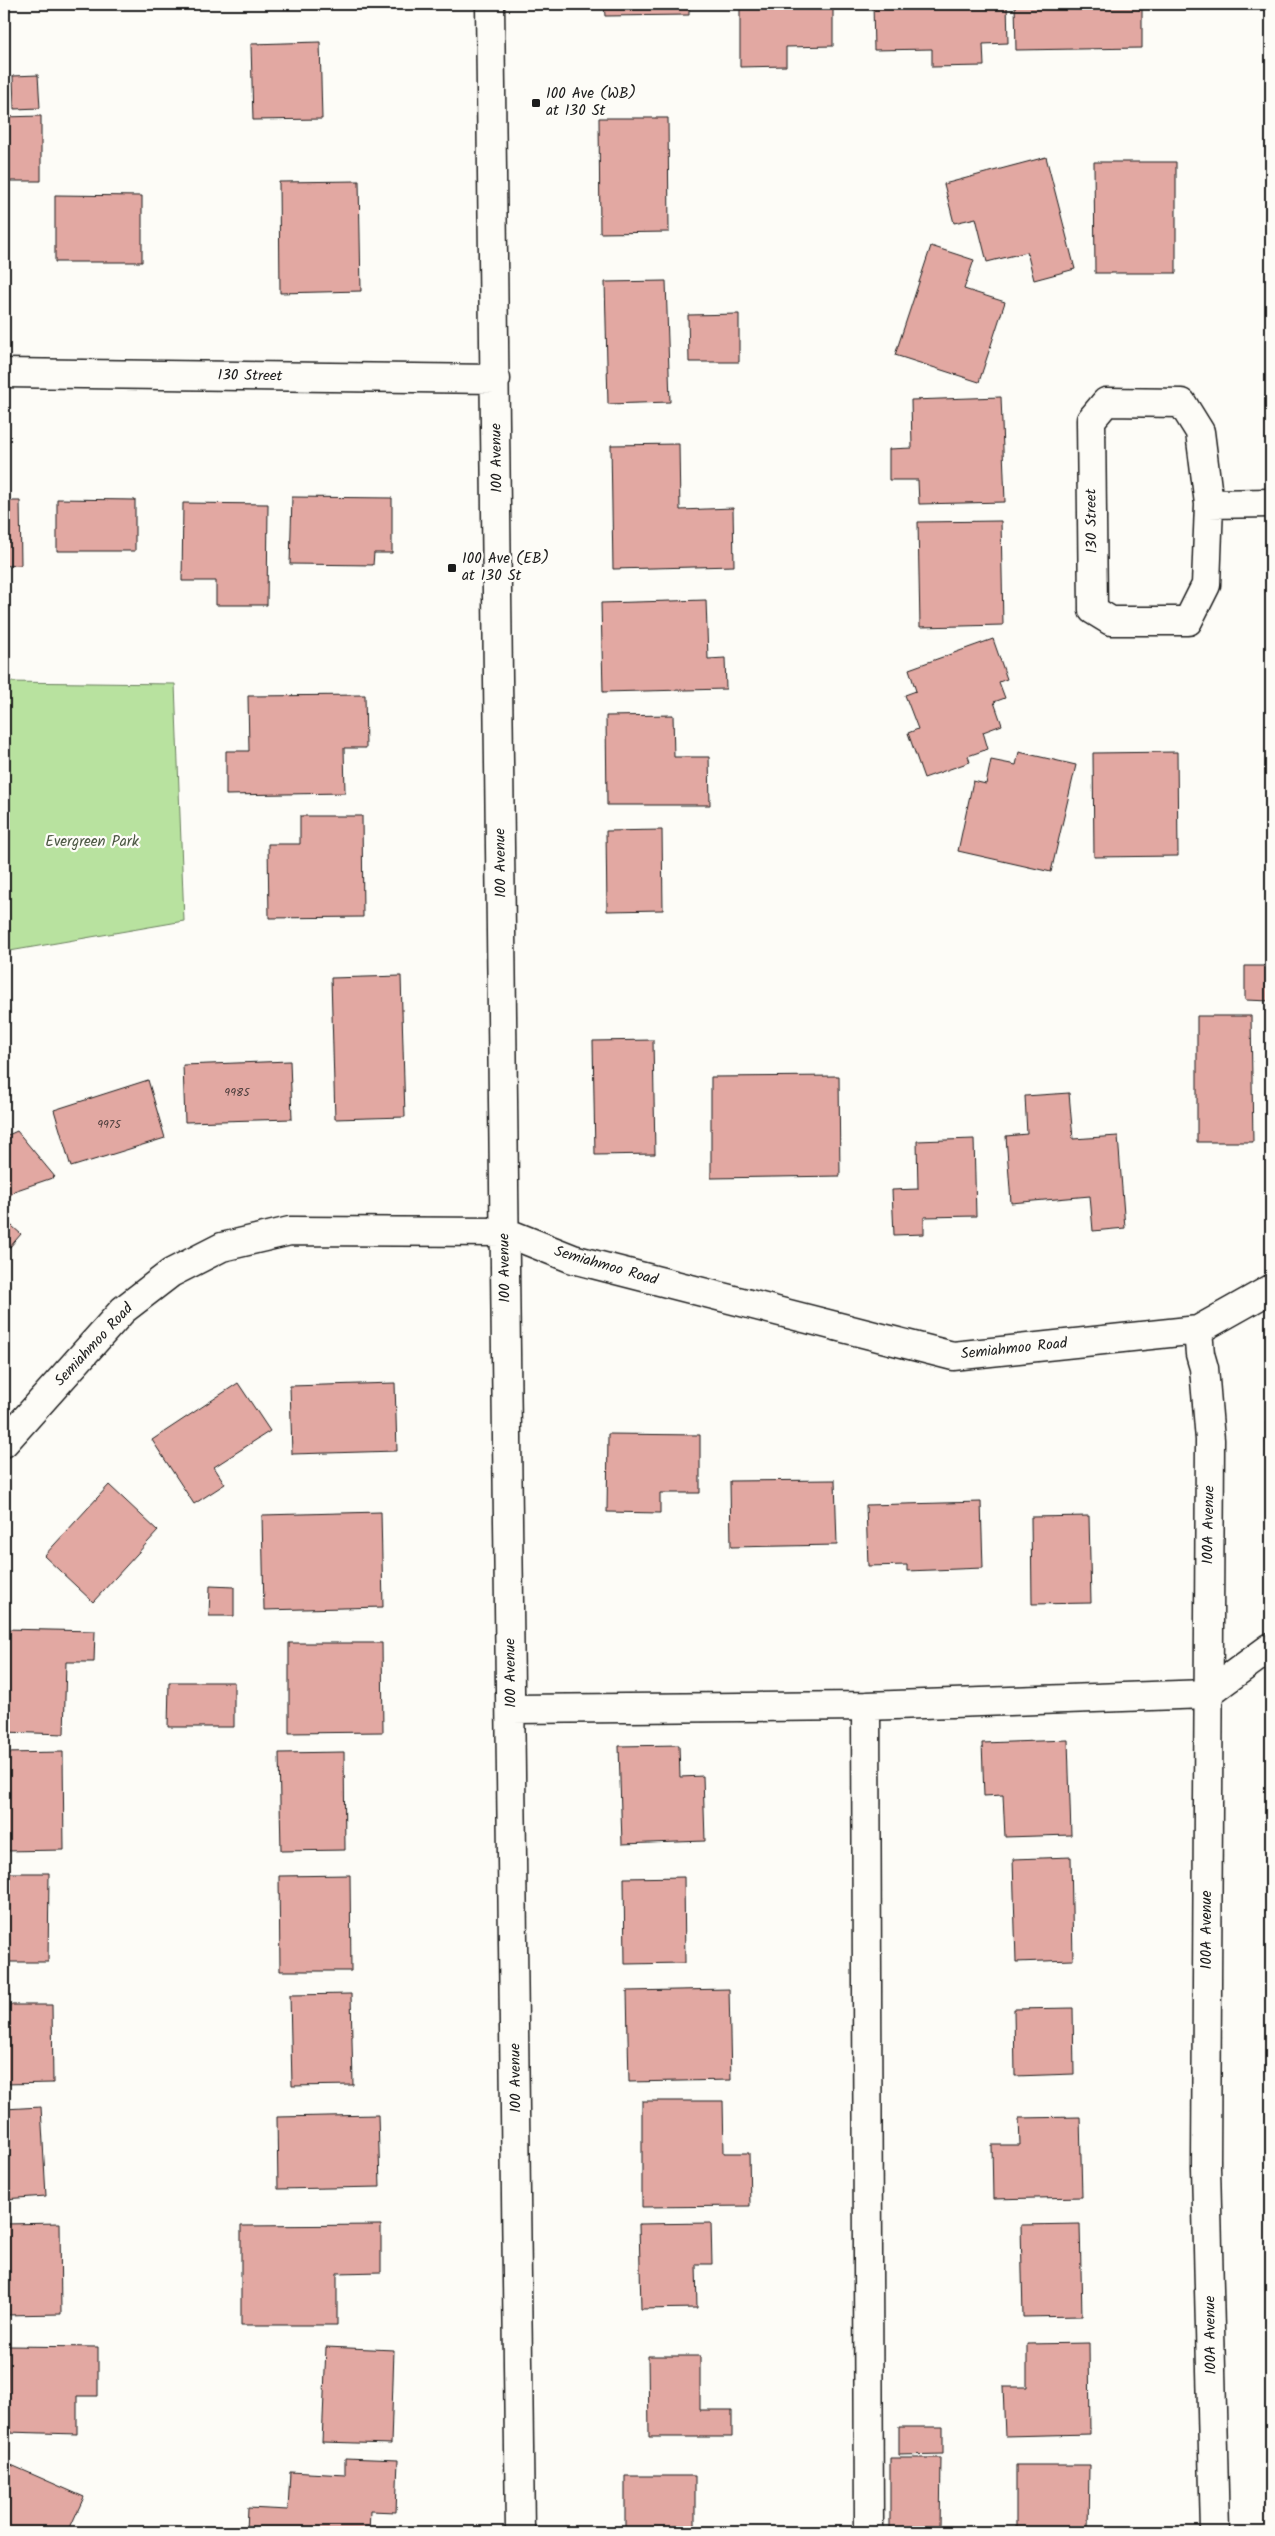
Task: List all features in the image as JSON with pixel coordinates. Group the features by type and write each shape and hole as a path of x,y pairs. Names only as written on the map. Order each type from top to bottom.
{"street":[{"name":"100 Avenue","path":"490,4 512,1709 520,2532"},
{"name":"130 Street","path":"4,373 496,379"},
{"name":"130 Street","path":"1106,402 1182,403 1200,432 1209,504 1206,585 1188,621 1111,621 1093,610 1091,420 1106,402"},
{"path":"1209,504 1271,503"},
{"name":"Semiahmoo Road","path":"4,1444 122,1310 171,1273 222,1247 290,1231 505,1232 573,1259 953,1356 1198,1330 1271,1289"},
{"name":"100A Avenue","path":"1198,1330 1200,1354 1204,1368 1210,1440 1207,1694 1206,2167 1215,2532"},
{"path":"512,1709 866,1706 1207,1694 1271,1646"},
{"path":"866,1706 869,2532"}],"green space":[{"name":"Evergreen Park","path":"4,682 175,684 184,921 4,952"}],"building":[{"path":"604,4 689,4 689,15 605,16"},
{"path":"740,4 833,4 833,46 786,47 786,66 740,67"},
{"path":"873,4 1007,4 1008,43 983,44 984,66 932,67 932,49 874,50"},
{"path":"1015,4 1142,4 1142,48 1016,50"},
{"path":"320,42 322,119 253,120 251,44"},
{"path":"38,75 40,108 14,109 13,76"},
{"path":"41,116 41,181 4,181 4,117"},
{"path":"599,118 668,118 669,232 600,233"},
{"path":"1046,157 1075,269 1034,280 1027,252 987,262 976,218 954,223 944,184"},
{"path":"1094,162 1176,162 1176,273 1095,273"},
{"path":"359,181 361,291 280,293 279,182"},
{"path":"55,195 142,196 142,262 55,262"},
{"path":"4,200 8,201 6,261 4,261"},
{"path":"931,246 974,260 964,289 1005,302 979,382 895,355"},
{"path":"666,281 670,402 608,404 605,282"},
{"path":"739,314 739,362 689,362 688,315"},
{"path":"1001,397 1005,502 919,504 918,480 889,480 889,449 912,448 911,400"},
{"path":"679,444 680,510 733,508 734,566 613,569 611,445"},
{"path":"292,497 392,498 392,553 374,553 373,565 290,564"},
{"path":"57,499 135,500 135,551 57,551"},
{"path":"4,501 20,501 21,565 4,566"},
{"path":"183,503 268,504 267,605 216,605 216,581 182,581"},
{"path":"1001,521 1003,625 920,627 918,522"},
{"path":"706,600 708,659 725,658 726,689 603,692 601,603"},
{"path":"993,639 1007,679 999,682 1005,698 994,702 1002,725 983,732 988,749 968,756 970,762 924,778 908,733 918,729 905,695 916,691 909,669"},
{"path":"365,695 366,748 344,748 345,793 226,795 226,751 249,751 248,696"},
{"path":"673,715 674,757 709,757 710,805 607,805 606,716"},
{"path":"1019,752 1076,765 1051,872 958,851 973,781 986,784 991,760 1016,765"},
{"path":"1177,752 1178,856 1094,857 1093,753"},
{"path":"300,816 362,816 363,917 269,918 268,844 300,844"},
{"path":"662,830 663,910 607,911 606,831"},
{"path":"1245,966 1271,966 1271,1001 1245,1000"},
{"path":"401,976 405,1117 335,1119 331,978"},
{"path":"1197,1016 1251,1016 1253,1142 1197,1142"},
{"path":"653,1040 655,1154 595,1155 593,1041"},
{"path":"290,1061 292,1119 185,1122 183,1065"},
{"path":"839,1076 840,1176 711,1178 711,1077"},
{"path":"148,1080 165,1138 71,1167 54,1110"},
{"path":"1069,1093 1073,1139 1118,1136 1125,1228 1093,1231 1090,1196 1011,1203 1006,1136 1027,1134 1025,1096"},
{"path":"17,1131 55,1177 14,1191 4,1203 4,1137"},
{"path":"974,1139 976,1216 924,1217 924,1234 894,1235 892,1190 918,1189 917,1141"},
{"path":"4,1219 21,1234 4,1254"},
{"path":"238,1383 270,1431 214,1467 225,1484 194,1504 152,1440"},
{"path":"395,1383 397,1451 292,1454 290,1386"},
{"path":"1266,1422 1271,1422 1271,1478 1267,1478"},
{"path":"608,1434 700,1435 700,1493 660,1493 660,1513 607,1512"},
{"path":"835,1480 837,1545 731,1547 730,1481"},
{"path":"109,1485 158,1531 93,1602 44,1556"},
{"path":"981,1502 983,1568 907,1571 907,1565 868,1566 866,1505"},
{"path":"381,1512 383,1607 264,1610 262,1515"},
{"path":"1089,1516 1091,1603 1032,1604 1031,1517"},
{"path":"210,1586 234,1587 234,1616 209,1616"},
{"path":"4,1629 95,1631 94,1662 66,1662 64,1734 4,1732"},
{"path":"289,1643 382,1643 383,1732 289,1733"},
{"path":"169,1682 234,1682 234,1727 168,1727"},
{"path":"1068,1740 1071,1835 1005,1837 1003,1795 984,1796 982,1743"},
{"path":"679,1745 680,1777 703,1776 705,1841 622,1844 619,1746"},
{"path":"63,1752 64,1850 4,1851 4,1753"},
{"path":"344,1752 345,1850 281,1851 279,1753"},
{"path":"1071,1857 1073,1960 1016,1962 1013,1859"},
{"path":"4,1873 49,1873 48,1962 4,1962"},
{"path":"350,1875 351,1971 280,1971 279,1876"},
{"path":"684,1877 685,1963 625,1964 624,1878"},
{"path":"729,1989 731,2080 629,2082 627,1991"},
{"path":"351,1994 353,2085 292,2086 290,1995"},
{"path":"4,2005 52,2005 53,2083 4,2084"},
{"path":"1073,2008 1074,2074 1015,2076 1014,2009"},
{"path":"642,2101 723,2101 724,2153 749,2153 750,2206 642,2207"},
{"path":"41,2107 46,2196 4,2199 4,2109"},
{"path":"378,2115 380,2187 278,2189 277,2117"},
{"path":"1080,2117 1082,2197 993,2199 992,2145 1020,2145 1019,2118"},
{"path":"60,2223 61,2314 4,2315 4,2224"},
{"path":"711,2223 712,2264 696,2264 697,2308 641,2309 639,2224"},
{"path":"1080,2224 1082,2316 1023,2317 1021,2225"},
{"path":"381,2225 381,2272 337,2273 337,2325 241,2325 241,2226"},
{"path":"1089,2343 1090,2434 1005,2436 1003,2387 1027,2387 1027,2344"},
{"path":"8,2346 98,2347 98,2396 77,2396 77,2434 7,2432"},
{"path":"326,2347 394,2350 391,2444 322,2442"},
{"path":"648,2356 700,2356 700,2410 732,2410 732,2437 649,2437"},
{"path":"899,2427 943,2427 943,2454 899,2455"},
{"path":"345,2458 398,2460 396,2512 370,2511 369,2532 247,2532 248,2508 288,2510 290,2472 345,2475"},
{"path":"890,2458 941,2458 940,2529 890,2529"},
{"path":"9,2464 84,2497 68,2532 4,2532 4,2476"},
{"path":"1016,2465 1089,2465 1088,2532 1016,2532"},
{"path":"625,2476 695,2476 695,2532 625,2532"}],"place":[{"name":"100 Ave (WB) at 130 St","path":"536,103"},
{"name":"100 Ave (EB) at 130 St","path":"452,568"}]}
